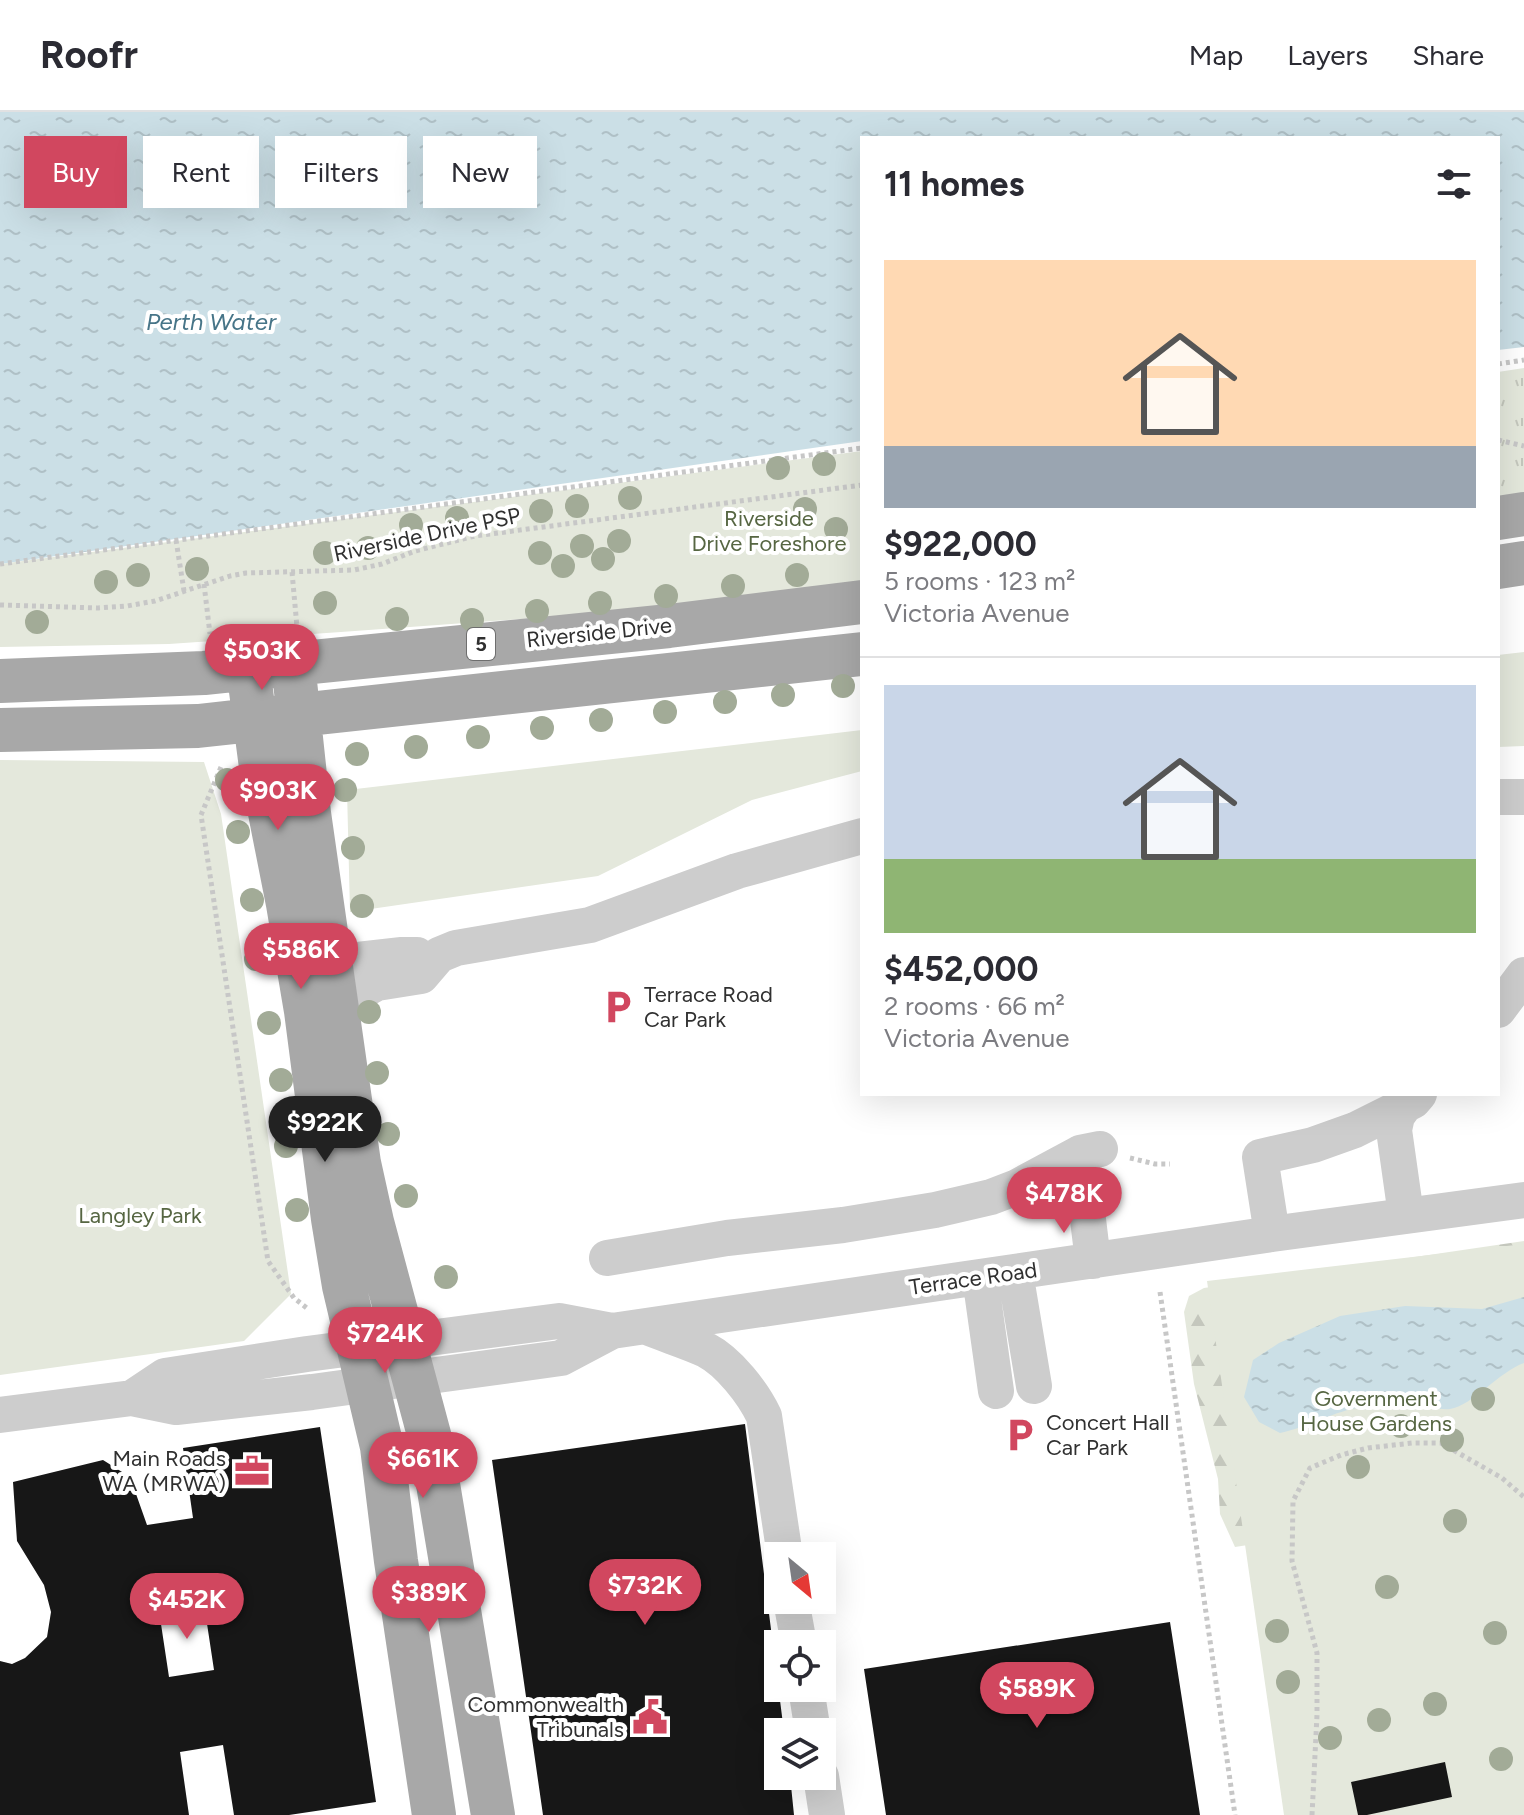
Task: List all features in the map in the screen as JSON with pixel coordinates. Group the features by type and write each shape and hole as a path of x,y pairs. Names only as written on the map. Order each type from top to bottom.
{"main road":[{"path":"1500,518 1524,514"},
{"path":"1500,567 1524,563"},
{"name":"Riverside Drive","path":"0,681 204,673 230,658 297,663 669,626 860,602"},
{"path":"0,730 198,726 860,654"},
{"path":"230,658 254,720 288,904 344,1286 382,1447 434,1815"},
{"path":"297,663 309,813 359,1163 431,1442 493,1815"}],"street":[{"path":"1500,797 1524,797"},
{"path":"341,1032 342,1012 351,997 377,983 430,965 456,948 590,925 737,871 860,837"},
{"path":"331,963 402,955 430,965"},
{"path":"1500,1007 1524,975"},
{"path":"1272,1234 1260,1157 1313,1145 1355,1130 1412,1100 1416,1214"},
{"path":"607,1258 727,1238 843,1225 935,1210 991,1197 1103,1158 1104,1259"},
{"name":"Terrace Road","path":"0,1415 132,1398 176,1407 363,1366 409,1360 559,1321 628,1329 1524,1200"},
{"path":"998,1274 1034,1386"},
{"path":"996,1391 998,1274"},
{"path":"628,1329 708,1351 722,1361 755,1397 764,1416 783,1542"},
{"path":"823,1790 827,1815"}],"path":[{"path":"1500,364 1524,360"},
{"path":"1500,440 1524,446"},
{"path":"0,564 860,448"},
{"name":"Riverside Drive PSP","path":"0,605 127,606 155,601 246,573 354,570 475,536 860,485"},
{"path":"176,540 184,591"},
{"path":"292,572 297,663"},
{"path":"204,584 230,658"},
{"path":"225,759 201,815 268,1261 311,1316"},
{"path":"1103,1158 1170,1164"},
{"path":"1160,1292 1235,1815"},
{"path":"1312,1815 1317,1653 1292,1561 1293,1501 1310,1468 1368,1448 1441,1443 1502,1478 1524,1497"}],"green space":[{"path":"1524,368 1524,499 1500,503 1500,372"},
{"name":"Riverside Drive Foreshore","path":"860,451 860,586 702,606 341,632 169,644 0,647 0,564"},
{"path":"1524,652 1524,746 1500,747 1500,655"},
{"path":"860,730 860,772 752,800 598,876 350,912 347,790"},
{"name":"Langley Park","path":"0,760 204,762 221,814 291,1294 244,1341 0,1375"},
{"path":"1524,1241 1524,1292 1281,1540 1235,1547 1220,1514 1218,1479 1194,1384 1184,1312 1189,1296 1204,1288"},
{"name":"Government House Gardens","path":"1524,1244 1524,1815 1284,1815 1207,1281"}],"water":[{"name":"Perth Water","path":"0,112 1524,112 1524,347 1500,350 1500,136 860,136 860,441 0,564"},
{"path":"1524,1297 1524,1363 1459,1406 1446,1409 1363,1407 1280,1433 1259,1422 1244,1397 1253,1360 1279,1343 1340,1316 1405,1306 1482,1309"}],"building":[{"path":"745,1424 764,1574 764,1614 769,1614 771,1630 764,1630 764,1702 780,1702 782,1718 764,1718 764,1790 791,1790 794,1815 543,1815 492,1460"},
{"path":"320,1427 376,1802 289,1815 234,1815 223,1745 180,1752 189,1815 0,1815 0,1661 12,1664 25,1658 47,1637 51,1612 44,1585 17,1541 13,1482 103,1460 130,1477 147,1525 193,1518 183,1448","holes":["201,1584 214,1670 169,1677 156,1591"]},
{"path":"1170,1622 1200,1815 886,1815 864,1669"},
{"path":"1445,1762 1452,1797 1358,1815 1351,1782"}],"place":[{"name":"Terrace Road Car Park","path":"618,1007"},
{"name":"Concert Hall Car Park","path":"1020,1435"},
{"name":"Main Roads WA (MRWA)","path":"252,1471"},
{"name":"Commonwealth Tribunals","path":"650,1717"}]}
